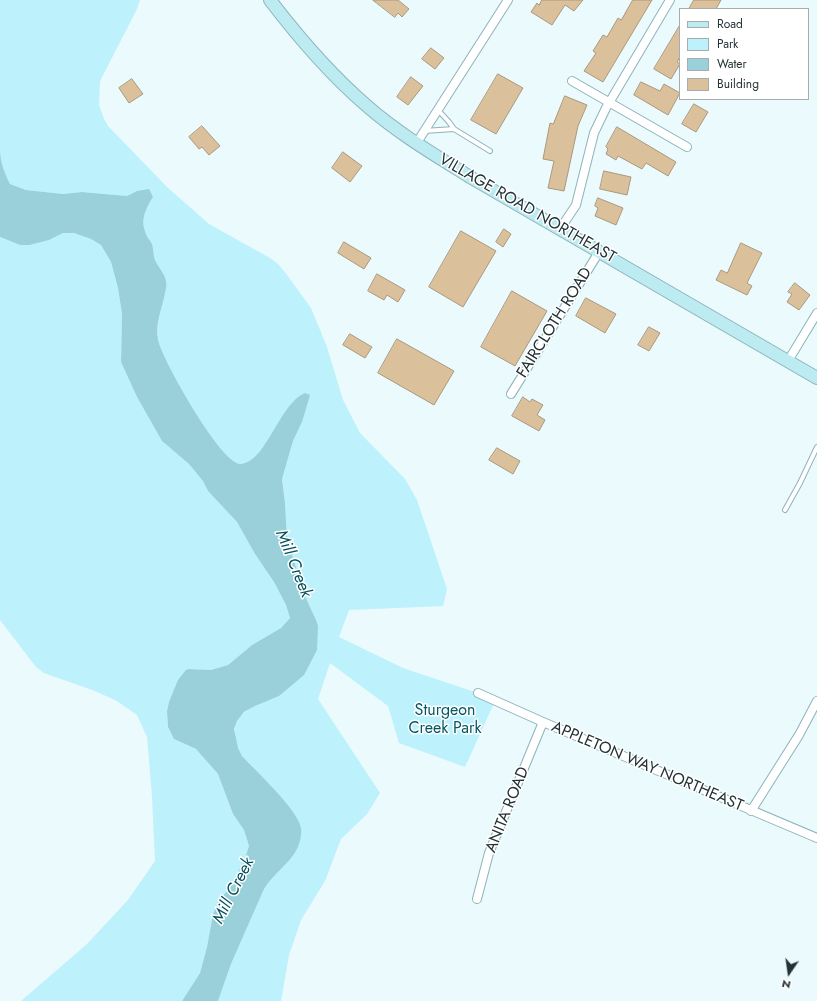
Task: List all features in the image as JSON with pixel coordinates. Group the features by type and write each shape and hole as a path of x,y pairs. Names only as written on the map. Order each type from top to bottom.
{"main road":[{"name":"VILLAGE ROAD NORTHEAST","path":"270,0 294,31 340,81 366,106 416,144 470,177 817,378"}],"street":[{"path":"416,144 508,0"},
{"path":"560,229 576,205 594,133 609,103 670,0"},
{"path":"572,81 687,147"},
{"name":"FAIRCLOTH ROAD","path":"511,394 600,252"},
{"path":"788,361 817,313"},
{"name":"APPLETON WAY NORTHEAST","path":"478,693 817,838"},
{"path":"751,811 799,735 817,701"},
{"name":"ANITA ROAD","path":"477,899 489,853 543,722"}],"lane":[{"path":"438,110 454,129 490,151"},
{"path":"424,132 454,129"},
{"path":"785,510 817,447"}],"green space":[{"name":"Sturgeon Creek Park","path":"0,0 140,0 137,9 100,81 99,105 104,119 108,126 167,187 209,224 270,258 278,264 287,275 311,308 327,347 343,400 360,433 405,479 417,500 447,589 443,606 349,610 339,637 403,668 478,693 495,701 465,767 399,743 388,706 330,663 318,699 380,793 367,814 341,839 325,881 301,920 289,955 281,1001 218,1001 231,964 268,882 285,802 242,756 236,743 234,732 236,723 248,710 279,696 316,620 305,596 287,539 282,479 293,441 302,422 289,407 262,449 248,462 241,464 232,460 208,432 182,390 163,354 159,343 157,330 166,290 166,282 155,260 152,244 147,236 143,222 153,197 137,191 127,196 82,192 63,194 26,190 10,184 0,159"},
{"path":"63,233 74,233 91,239 101,245 111,262 118,288 122,314 121,362 137,397 162,441 189,464 203,481 208,491 237,522 255,554 274,582 286,605 290,618 281,628 252,645 228,665 211,670 189,669 169,702 167,711 168,727 174,739 196,749 218,774 233,814 244,830 249,846 244,861 231,886 218,902 213,914 207,947 200,973 182,1001 21,1001 87,944 128,900 155,861 147,737 137,715 117,701 95,691 44,673 36,667 0,620 0,237 20,245 49,240"}],"water":[{"name":"Mill Creek","path":"0,149 3,167 10,184 26,190 63,194 82,192 127,196 137,191 149,189 153,197 145,213 143,222 146,235 152,244 155,260 165,278 166,284 157,330 159,343 163,354 182,390 208,432 232,460 241,464 250,461 266,443 288,408 296,399 305,393 310,395 302,422 293,441 282,479 287,539 305,596 318,626 317,650 304,675 279,696 244,712 237,721 234,729 238,748 242,756 285,801 298,820 301,828 301,836 294,854 264,889 231,964 218,1001 182,1001 200,973 207,947 213,914 218,902 231,886 244,861 249,846 244,830 233,814 218,774 196,749 174,739 168,727 167,711 178,680 186,670 211,670 228,665 252,645 281,628 290,618 286,605 274,582 255,554 237,522 208,491 203,481 189,464 162,441 137,397 121,362 122,314 118,288 111,262 101,245 91,239 74,233 63,233 49,240 29,245 20,245 0,237"}],"building":[{"path":"373,0 398,0 409,9 402,17 398,13 395,17"},
{"path":"542,0 583,0 574,11 565,5 552,25 531,12 537,3 539,5"},
{"path":"633,0 652,0 603,82 584,71 596,53 593,51 603,35 607,37 618,18 621,20"},
{"path":"694,0 721,0 717,8 690,8"},
{"path":"679,27 679,59 677,62 679,66 671,79 654,69"},
{"path":"431,48 444,58 435,69 422,59"},
{"path":"498,74 523,88 496,134 471,120"},
{"path":"411,77 423,86 408,105 397,97"},
{"path":"132,79 143,94 129,103 119,88"},
{"path":"641,82 660,91 664,84 679,92 668,115 634,95"},
{"path":"565,96 587,105 578,126 564,191 548,188 554,161 543,159 550,123 553,124"},
{"path":"694,104 708,112 696,132 682,124"},
{"path":"202,126 220,146 209,155 202,147 199,149 189,137"},
{"path":"617,127 676,162 668,176 646,163 642,169 618,156 616,160 606,154 608,149 606,147"},
{"path":"343,152 362,166 350,182 332,168"},
{"path":"604,171 631,177 627,195 600,189"},
{"path":"598,198 623,208 616,225 595,216 598,208 595,206"},
{"path":"504,229 511,234 503,247 496,242"},
{"path":"461,231 496,251 463,307 429,287"},
{"path":"344,242 371,258 364,269 338,253"},
{"path":"741,243 762,253 747,283 752,286 747,295 716,280 721,270 727,273"},
{"path":"377,274 405,290 398,302 387,295 384,300 368,291"},
{"path":"795,283 810,295 799,310 787,302 792,294 788,292"},
{"path":"512,291 547,311 515,366 481,347"},
{"path":"586,298 616,314 605,333 576,316"},
{"path":"649,327 660,333 649,351 638,345"},
{"path":"350,334 372,347 365,358 343,345"},
{"path":"397,339 454,371 434,405 378,373"},
{"path":"523,397 530,402 532,399 543,405 537,415 545,420 539,431 512,416"},
{"path":"497,448 520,461 513,474 489,460"}]}
